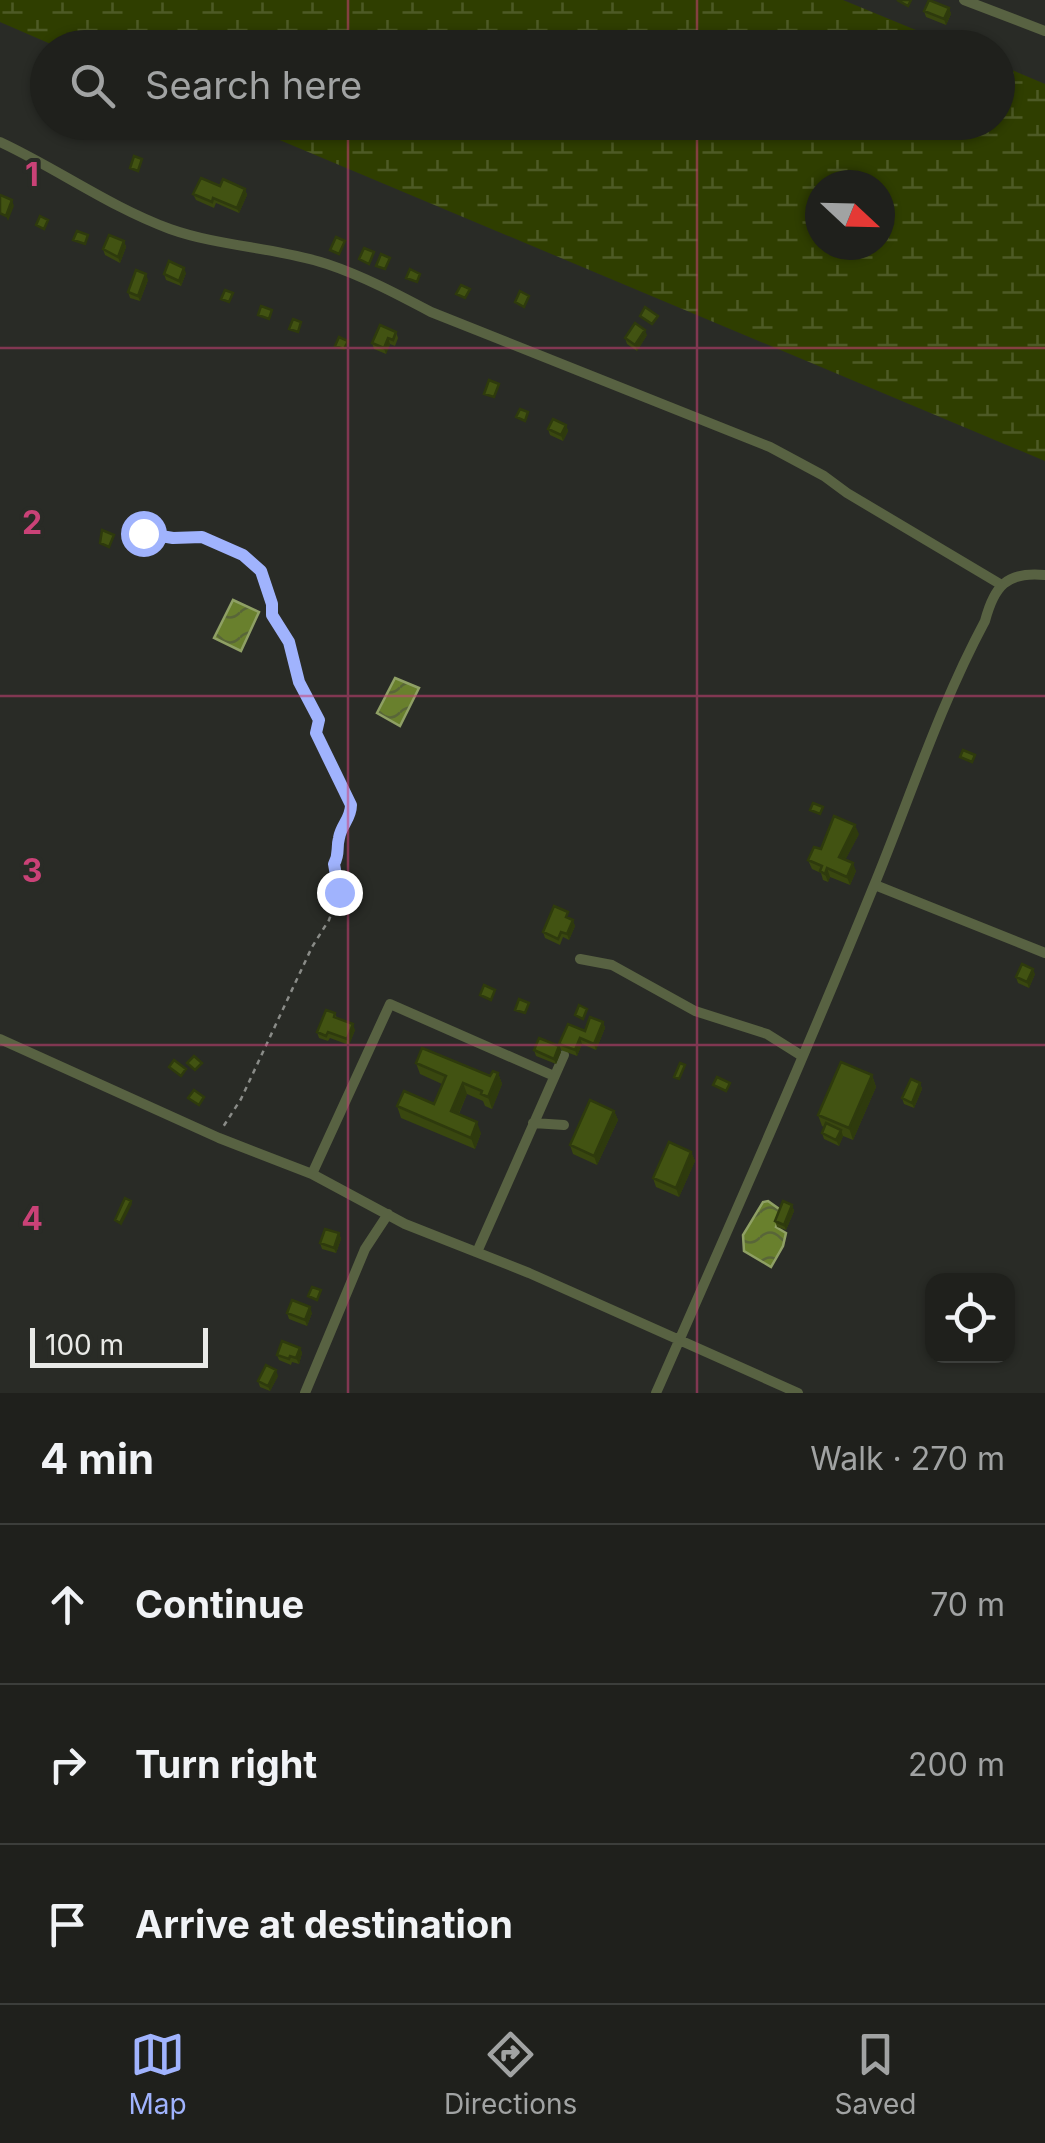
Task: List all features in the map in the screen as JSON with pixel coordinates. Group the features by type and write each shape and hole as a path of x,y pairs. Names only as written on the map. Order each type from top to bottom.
{"street":[{"path":"964,0 1045,31"},
{"path":"0,142 118,206 170,229 327,264 430,312 770,447 1000,584"},
{"path":"656,1393 874,885 917,769 1000,584 1045,575"},
{"path":"874,885 1045,953"},
{"path":"580,959 612,965 695,1011 767,1034 802,1056"},
{"path":"312,1174 390,1004 554,1076"},
{"path":"0,1039 219,1138 312,1174 388,1214 798,1393"},
{"path":"477,1252 564,1056"},
{"path":"532,1123 564,1125"},
{"path":"305,1393 365,1249 388,1214"}],"path":[{"path":"143,533 202,537 243,555 261,571 272,615 289,642 299,682 319,720 316,733 351,805 351,815 338,836 339,856 334,864 339,892 329,920 312,947 219,1138"}],"green space":[{"path":"0,0 843,0 916,30 30,30 30,35 0,22"},
{"path":"1015,71 1045,84 1045,461 280,140 1015,140"}],"water":[{"path":"233,600 259,612 241,651 214,638"},
{"path":"395,678 419,688 400,726 377,713"},
{"path":"768,1201 782,1211 776,1227 786,1233 771,1267 744,1251 743,1235 763,1202"}],"building":[{"path":"929,0 949,8 944,19 924,11"},
{"path":"134,156 142,159 138,171 130,168"},
{"path":"201,178 220,186 223,179 245,189 237,208 193,194"},
{"path":"0,195 12,200 6,216 0,213"},
{"path":"40,216 48,220 44,229 36,225"},
{"path":"77,231 88,235 85,244 73,240"},
{"path":"109,235 124,241 118,257 103,249"},
{"path":"336,237 345,241 339,254 330,250"},
{"path":"364,248 374,252 369,264 359,259"},
{"path":"381,254 390,258 385,269 376,266"},
{"path":"169,261 184,268 179,281 164,274"},
{"path":"410,269 420,274 417,282 406,278"},
{"path":"136,270 146,274 138,296 128,292"},
{"path":"461,285 470,289 465,298 456,294"},
{"path":"225,290 233,293 229,302 221,299"},
{"path":"520,291 529,296 524,307 515,302"},
{"path":"261,306 272,310 269,319 258,315"},
{"path":"645,307 658,316 652,324 640,316"},
{"path":"293,319 301,322 298,332 289,329"},
{"path":"635,323 645,330 635,345 625,338"},
{"path":"380,325 396,332 384,348 372,343"},
{"path":"339,337 348,341 344,349 335,346"},
{"path":"489,380 499,384 494,397 484,394"},
{"path":"520,409 528,412 525,421 516,417"},
{"path":"553,419 566,425 561,435 548,429"},
{"path":"102,530 114,535 109,547 100,543"},
{"path":"963,750 975,755 972,762 960,757"},
{"path":"813,803 823,807 820,814 810,810"},
{"path":"834,816 855,825 839,857 853,863 847,877 827,868 825,874 820,871 822,866 808,860 814,847 821,849"},
{"path":"554,906 568,912 566,917 573,920 567,934 561,932 558,939 543,932"},
{"path":"1022,964 1033,969 1027,982 1016,977"},
{"path":"484,985 495,990 491,1000 480,995"},
{"path":"519,999 529,1003 525,1013 515,1010"},
{"path":"579,1005 587,1009 583,1019 575,1015"},
{"path":"326,1010 353,1024 347,1039 317,1032"},
{"path":"590,1017 603,1022 594,1044 580,1038 575,1050 559,1044 568,1024 585,1031"},
{"path":"539,1038 559,1046 554,1059 534,1050"},
{"path":"422,1048 490,1076 493,1071 498,1073 488,1097 463,1083 451,1111 477,1122 471,1138 397,1106 404,1091 434,1104 446,1076 416,1063"},
{"path":"194,1056 202,1063 195,1070 187,1063"},
{"path":"174,1060 186,1069 181,1076 169,1067"},
{"path":"841,1062 872,1075 849,1128 818,1115"},
{"path":"680,1063 685,1065 679,1079 674,1077"},
{"path":"717,1077 730,1083 726,1091 713,1085"},
{"path":"911,1079 920,1083 912,1103 902,1098"},
{"path":"194,1090 204,1097 199,1105 188,1098"},
{"path":"590,1100 614,1111 594,1156 570,1145"},
{"path":"826,1123 841,1130 836,1140 822,1133"},
{"path":"669,1142 691,1152 676,1188 653,1178"},
{"path":"125,1198 131,1201 120,1223 115,1220"},
{"path":"783,1201 792,1205 784,1225 775,1221"},
{"path":"325,1229 339,1233 334,1248 320,1243"},
{"path":"312,1287 321,1290 317,1300 308,1296"},
{"path":"292,1300 310,1307 305,1320 287,1313"},
{"path":"282,1341 300,1348 296,1358 277,1355"},
{"path":"266,1365 276,1370 268,1386 258,1381"}],"route":[{"path":"143,533 202,537 243,555 261,571 272,615 289,642 299,682 319,720 316,733 351,805 351,815 338,836 339,856 334,864 339,892"}]}
